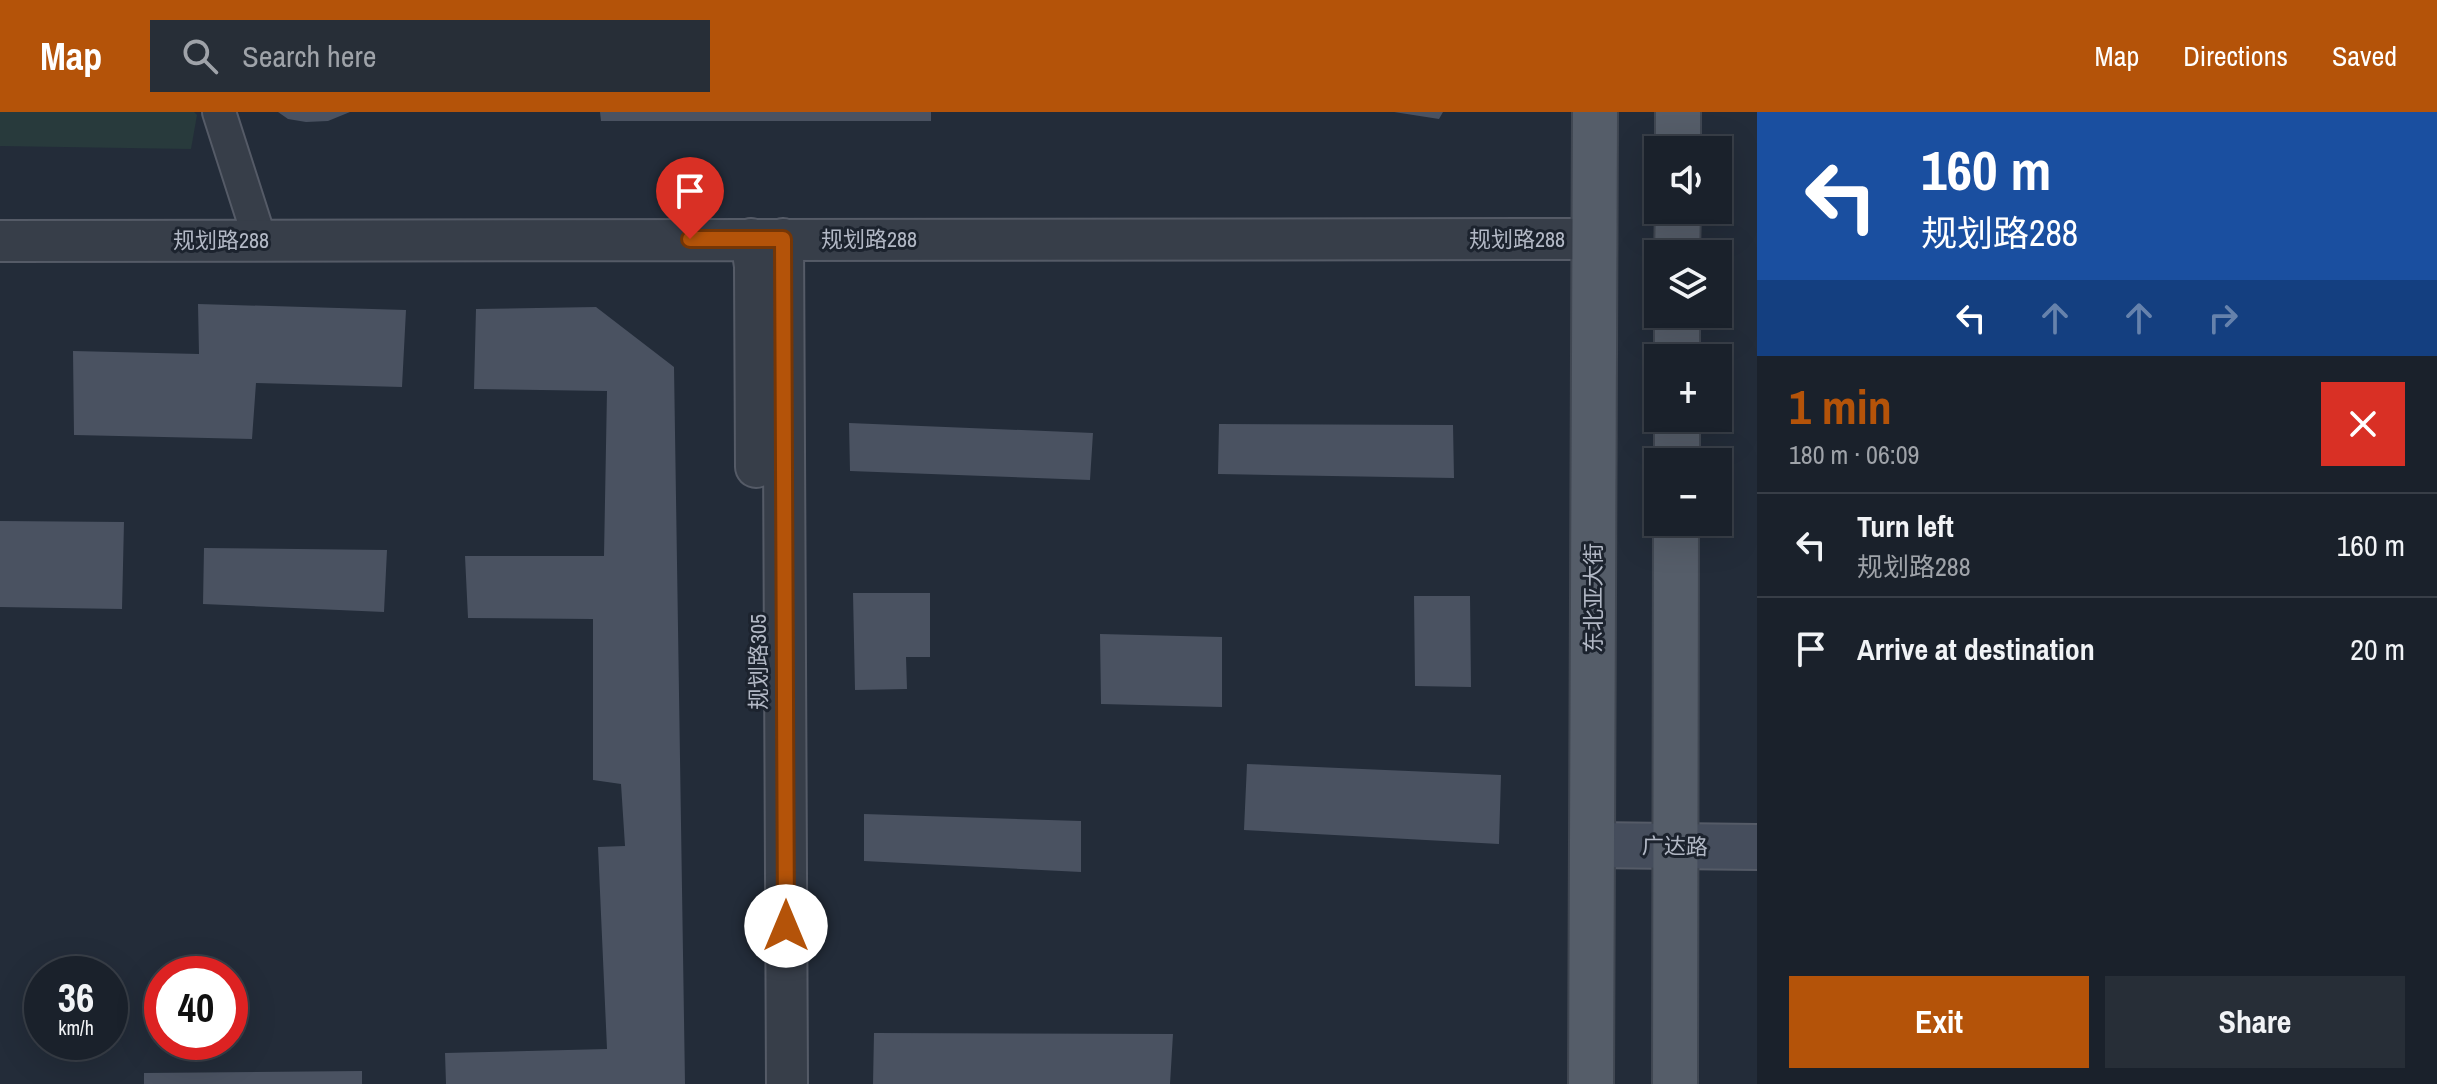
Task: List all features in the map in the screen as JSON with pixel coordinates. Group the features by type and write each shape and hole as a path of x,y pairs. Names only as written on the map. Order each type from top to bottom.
{"main road":[{"name":"东北亚大街","path":"1591,1084 1595,112"},
{"path":"1678,112 1678,136"},
{"path":"1675,1084 1676,536"},
{"name":"广达路","path":"1592,834 1675,834 1757,822"},
{"name":"广达路","path":"1675,834 1757,847"}],"street":[{"path":"219,112 260,240"},
{"name":"规划路288","path":"0,241 260,240 768,252"},
{"name":"规划路288","path":"0,267 768,252 1594,253"},
{"name":"规划路305","path":"762,1084 768,252"},
{"name":"规划路305","path":"768,252 787,1084"}],"shaded area":[{"path":"0,112 194,112 197,115 191,149 0,146"}],"building":[{"path":"278,112 350,112 328,121 306,122 288,119"},
{"path":"600,112 931,112 931,121 601,121"},
{"path":"1394,112 1443,112 1439,119"},
{"path":"198,304 406,310 402,387 256,383 252,439 74,435 73,351 199,354"},
{"path":"596,307 674,367 685,1084 446,1084 445,1053 607,1049 598,847 625,846 621,784 593,780 593,619 468,618 465,556 604,556 607,391 474,389 476,309"},
{"path":"849,423 1093,433 1090,480 850,471"},
{"path":"1219,424 1453,425 1454,478 1218,474"},
{"path":"0,521 124,522 122,609 0,607"},
{"path":"204,548 387,550 384,612 203,604"},
{"path":"853,593 930,593 930,657 906,657 907,689 855,690"},
{"path":"1414,596 1470,596 1471,687 1415,686"},
{"path":"1100,634 1222,637 1222,707 1101,704"},
{"path":"1247,764 1501,775 1499,844 1244,830"},
{"path":"864,814 1081,821 1081,872 864,861"},
{"path":"874,1033 1173,1034 1170,1084 873,1084"},
{"path":"362,1071 362,1084 144,1084 144,1073"}],"route":[{"path":"690,239 783,239 786,926"}]}
